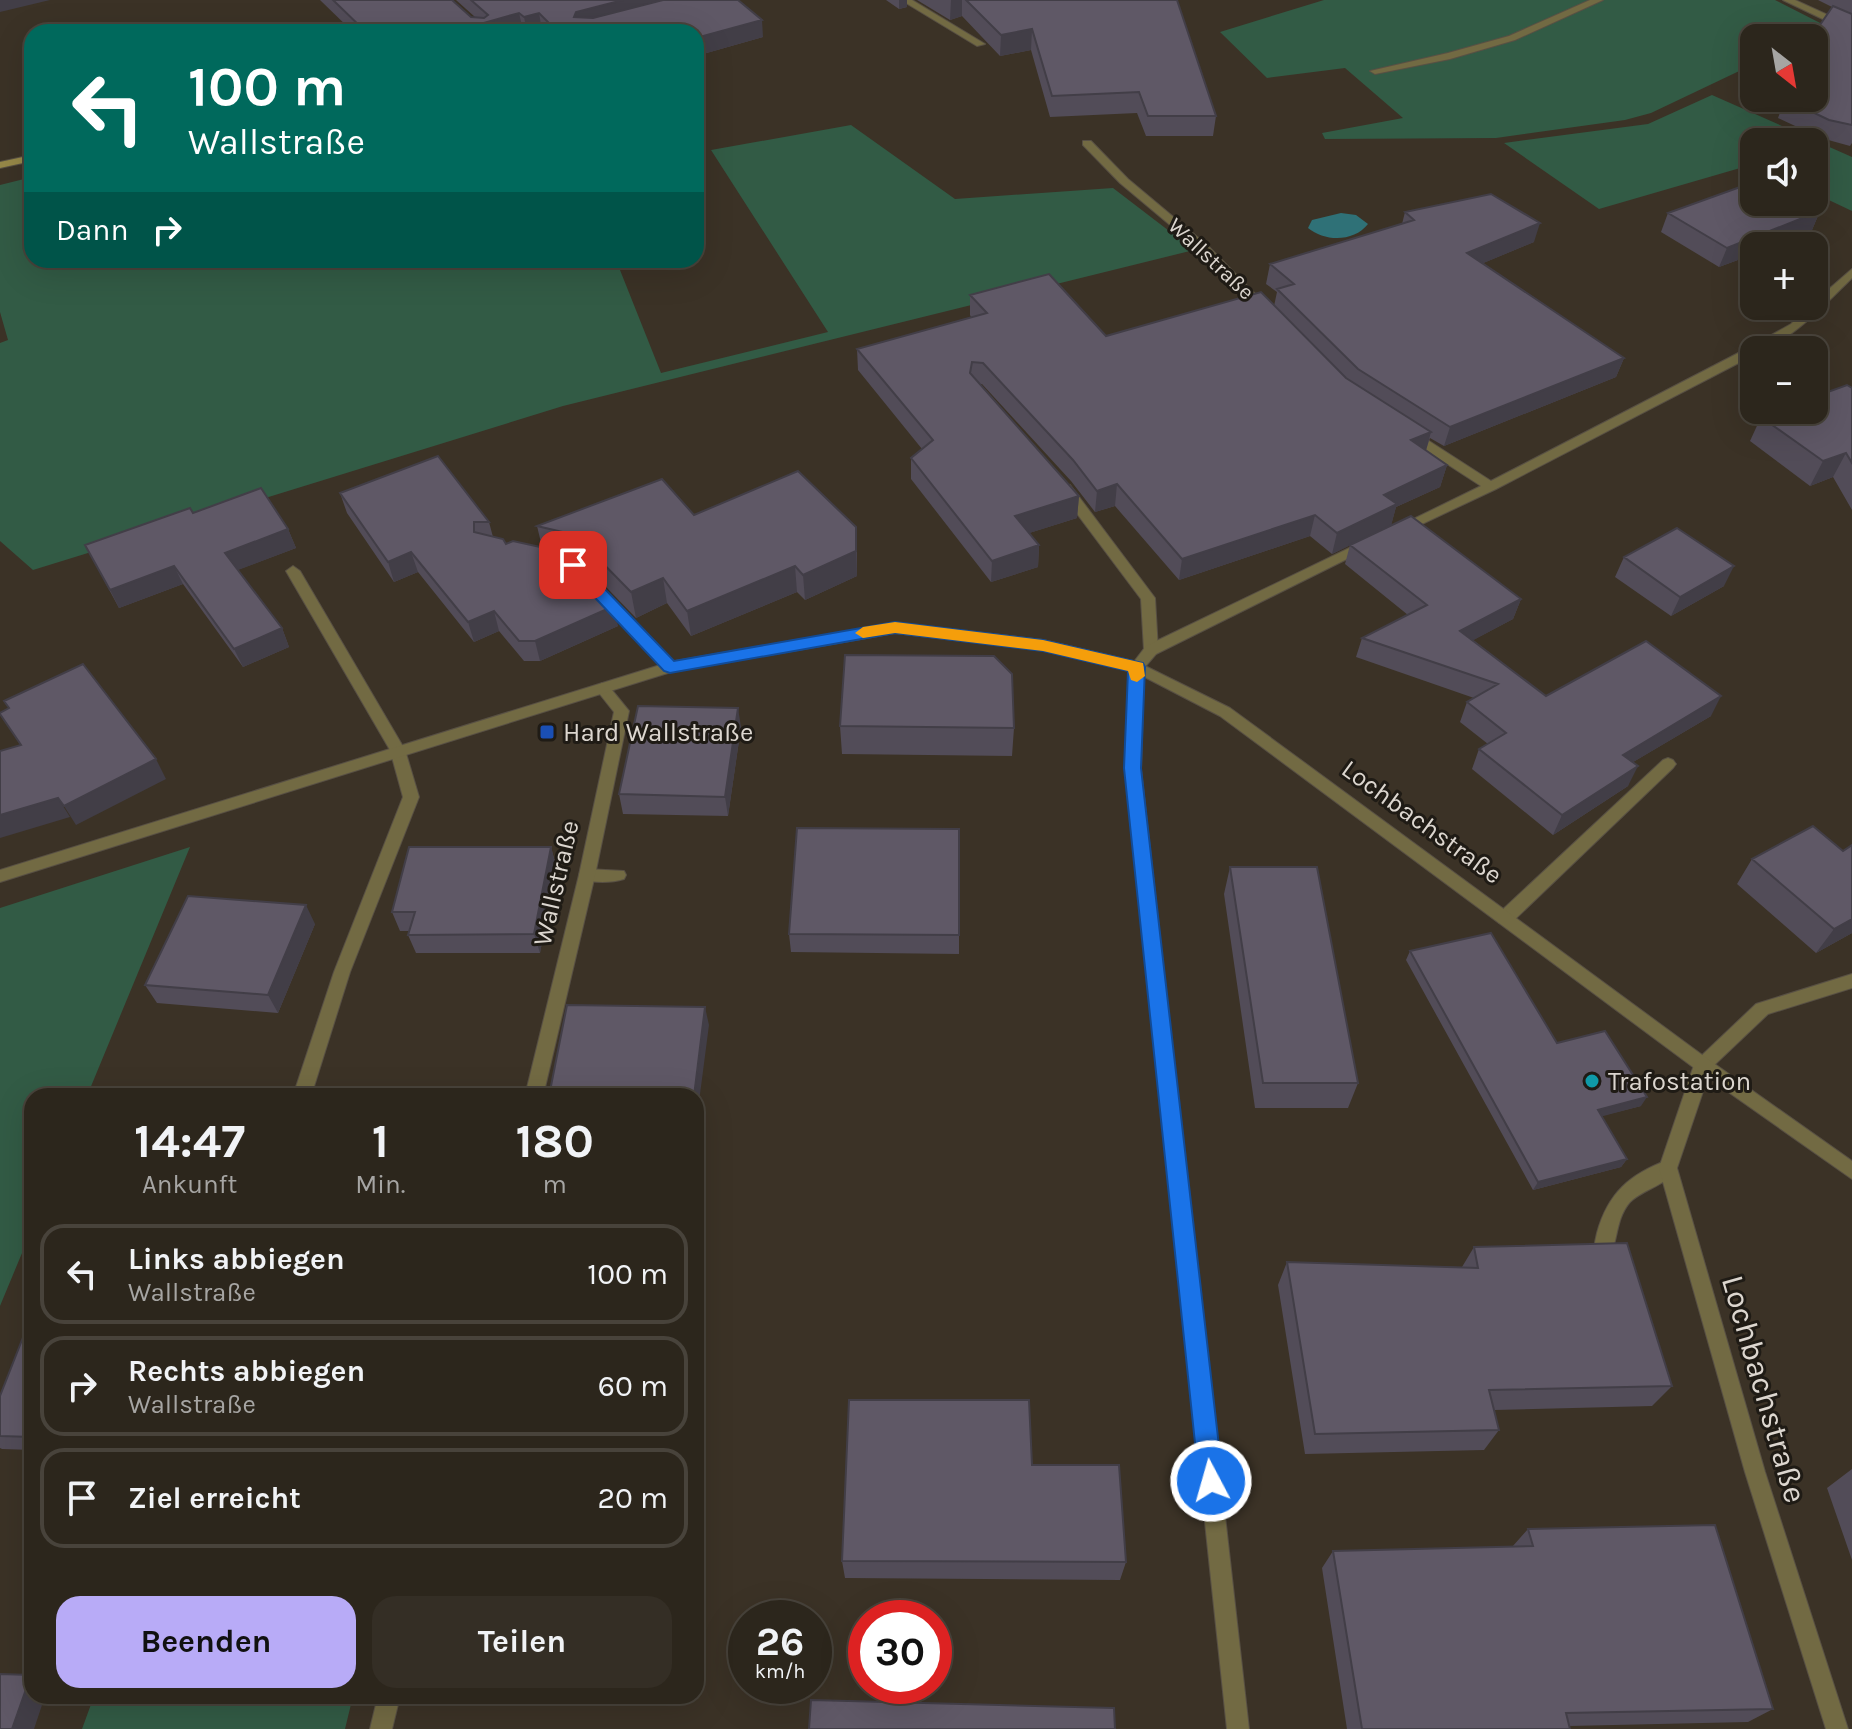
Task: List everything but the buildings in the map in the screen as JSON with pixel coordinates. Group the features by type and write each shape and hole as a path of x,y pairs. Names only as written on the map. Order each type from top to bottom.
{"main road":[{"path":"0,165 24,160"}],"street":[{"path":"906,0 980,44"},
{"path":"1375,71 1450,56 1512,38 1598,0"},
{"path":"1788,0 1852,30"},
{"name":"Wallstraße","path":"1087,143 1124,181 1204,248 1270,315"},
{"path":"1779,336 1795,326 1852,272"},
{"path":"1238,1729 1133,768 1137,667 1151,650 1304,573 1491,486 1740,359"},
{"path":"1828,395 1852,413"},
{"path":"1397,425 1491,486"},
{"path":"1054,475 1148,598 1151,650"},
{"path":"293,571 397,750 411,797 342,972 305,1088"},
{"path":"594,587 670,667"},
{"path":"0,876 670,667 895,628 1043,645 1137,667"},
{"name":"Lochbachstraße","path":"1137,667 1225,712 1703,1065 1852,1171"},
{"name":"Wallstraße","path":"536,1088 622,711 602,688"},
{"path":"1505,918 1668,764"},
{"path":"587,875 618,875"},
{"path":"1603,1251 1611,1212 1632,1187 1668,1168 1703,1065 1762,1009 1852,981"},
{"name":"Lochbachstraße","path":"1668,1168 1755,1472 1837,1729"},
{"path":"381,1729 387,1704"}],"green space":[{"path":"1324,0 1775,0 1822,24 1740,24 1740,71 1651,113 1625,120 1496,138 1325,139 1322,133 1403,118 1345,68 1267,78 1220,32"},
{"path":"1712,95 1740,107 1740,112 1750,112 1787,128 1740,128 1740,168 1599,209 1504,143 1648,124"},
{"path":"851,125 955,199 1113,188 1194,250 563,406 33,570 0,541 0,343 8,340 0,312 0,185 24,179 24,268 619,268 661,373 828,332 711,150"},
{"path":"1828,146 1852,157 1852,211 1828,200"},
{"path":"190,847 90,1088 24,1088 24,1248 0,1306 0,908"},
{"path":"91,1704 351,1704 345,1729 82,1729"}],"water":[{"path":"1341,213 1356,215 1368,224 1355,234 1339,238 1323,236 1308,228 1312,220"}],"slow traffic":[{"path":"863,633 895,628 1043,645 1137,667 1137,676"}],"place":[{"name":"Hard Wallstraße","path":"547,732"},
{"name":"Trafostation","path":"1592,1081"}],"route":[{"path":"573,565 670,667 895,628 1043,645 1137,667 1133,768 1211,1481"}]}
